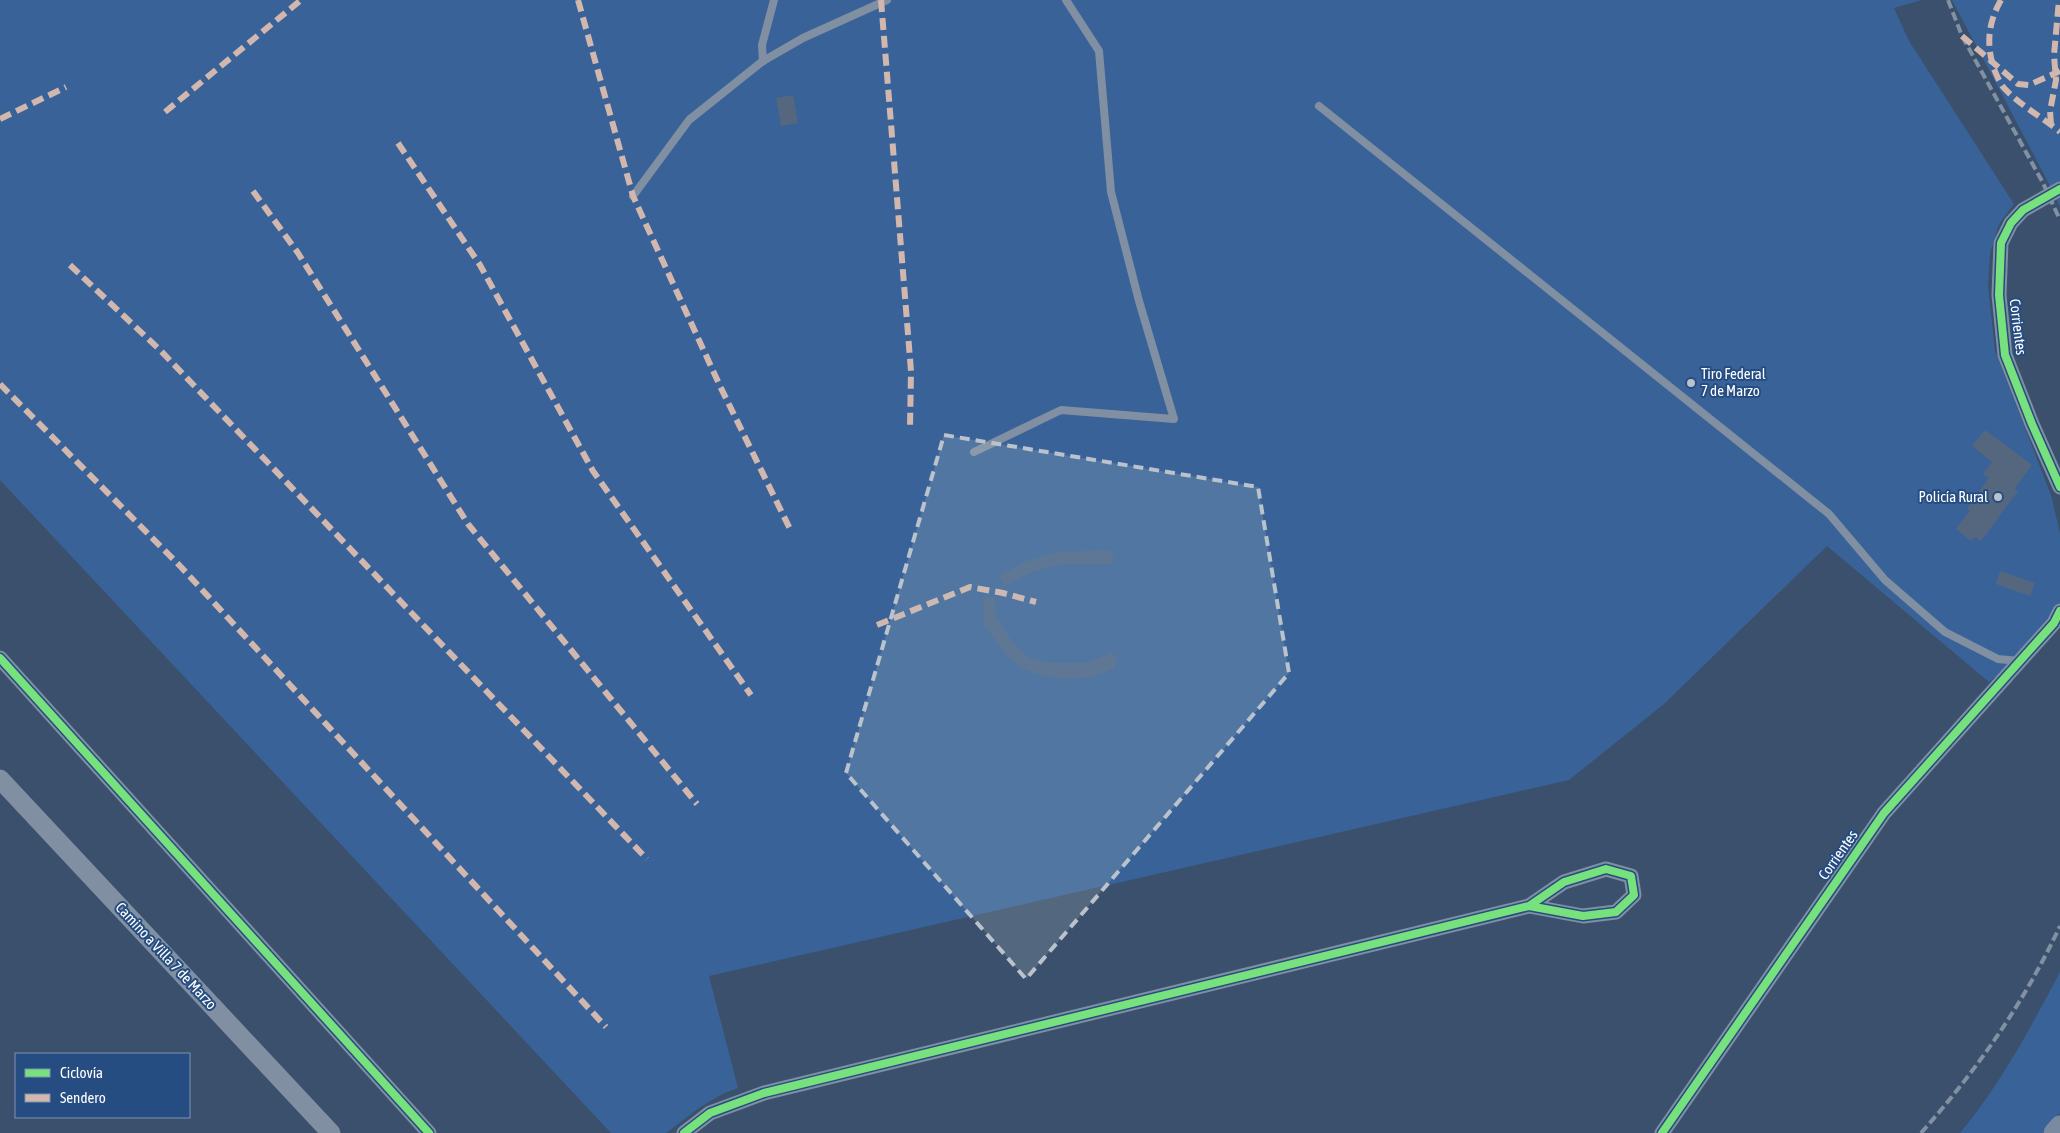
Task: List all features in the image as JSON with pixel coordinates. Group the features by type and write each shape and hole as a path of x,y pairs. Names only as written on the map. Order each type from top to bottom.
{"main road":[{"path":"2055,1133 2060,1126"}],"street":[{"name":"Corrientes","path":"2060,189 2023,210 2011,223 2001,243 1999,295 2005,355 2026,409 2060,486"},
{"name":"Corrientes","path":"1662,1133 1884,814 2054,623 2060,611"},
{"path":"0,658 429,1133"},
{"name":"Camino a Villa 7 de Marzo","path":"0,779 331,1133"},
{"path":"684,1133 710,1114 764,1093 1529,906 1564,882 1606,869 1631,876 1634,895 1616,912 1583,916 1529,906"}],"lane":[{"path":"763,61 762,45 774,0"},
{"path":"633,196 689,120 763,61 803,38 887,0"},
{"path":"974,452 1061,410 1174,419 1139,301 1111,192 1099,51 1066,0"},
{"path":"1319,106 1830,514 1885,580 1945,632 1998,659 2021,661"}],"highlighted area":[{"path":"944,435 1258,487 1289,673 1026,979 846,773"}],"shaded area":[{"path":"0,0 1922,0 1894,8 1909,41 2014,204 1999,224 1990,253 1988,286 1995,351 2051,495 2060,533 2060,603 2008,667 1989,682 1827,546 1664,704 1569,780 709,976 738,1088 722,1094 699,1108 666,1133 611,1133 0,480"},
{"path":"1952,0 2060,0 2060,207 2047,180"},
{"path":"1110,550 1115,561 1111,564 1061,564 1032,572 1005,586 998,576 1024,562 1056,552"},
{"path":"983,598 995,598 996,617 1014,644 1030,658 1051,663 1087,663 1112,652 1118,661 1113,669 1091,677 1062,679 1037,674 1019,667 1006,654 984,625"},
{"path":"2060,972 2060,1113 2043,1133 1960,1133 1975,1115 2002,1075"}],"building":[{"path":"793,95 798,123 781,126 776,98"},
{"path":"1985,430 2032,465 2015,488 2018,491 1981,541 1975,537 1971,541 1956,529 1970,510 1967,508 1989,478 1983,474 1992,462 1972,446"},
{"path":"2000,571 2035,583 2030,596 1996,584"}],"railway":[{"path":"1948,0 1962,36 2043,183 2060,220"},
{"path":"1921,1133 1961,1085 1998,1035 2031,982 2060,926"}],"marked path":[{"path":"165,112 301,0"},
{"path":"578,0 633,196 720,386 791,531"},
{"path":"881,0 911,371 910,428"},
{"path":"2001,0 1993,17 1989,42 1991,60 1997,77 2011,95 2060,132"},
{"path":"2051,124 2050,111 2056,80 2054,55 2059,0"},
{"path":"1962,36 2018,84 2029,85 2060,71"},
{"path":"0,119 66,87"},
{"path":"398,143 480,265 593,471 751,695"},
{"path":"253,191 298,253 468,524 697,804"},
{"path":"70,265 161,351 647,859"},
{"path":"0,384 181,567 606,1027"},
{"path":"877,625 970,587 1036,602"}],"cycle path":[{"path":"2060,189 2023,210 2011,223 2001,243 1999,295 2005,355 2032,424 2060,487"},
{"path":"1662,1133 1884,813 2054,623 2060,611"},
{"path":"0,658 429,1133"},
{"path":"684,1133 710,1113 764,1093 1529,906 1564,882 1606,869 1631,876 1634,895 1616,912 1583,916 1529,906"}],"place":[{"name":"Tiro Federal 7 de Marzo","path":"1691,383"},
{"name":"Policía Rural","path":"1998,497"}]}
